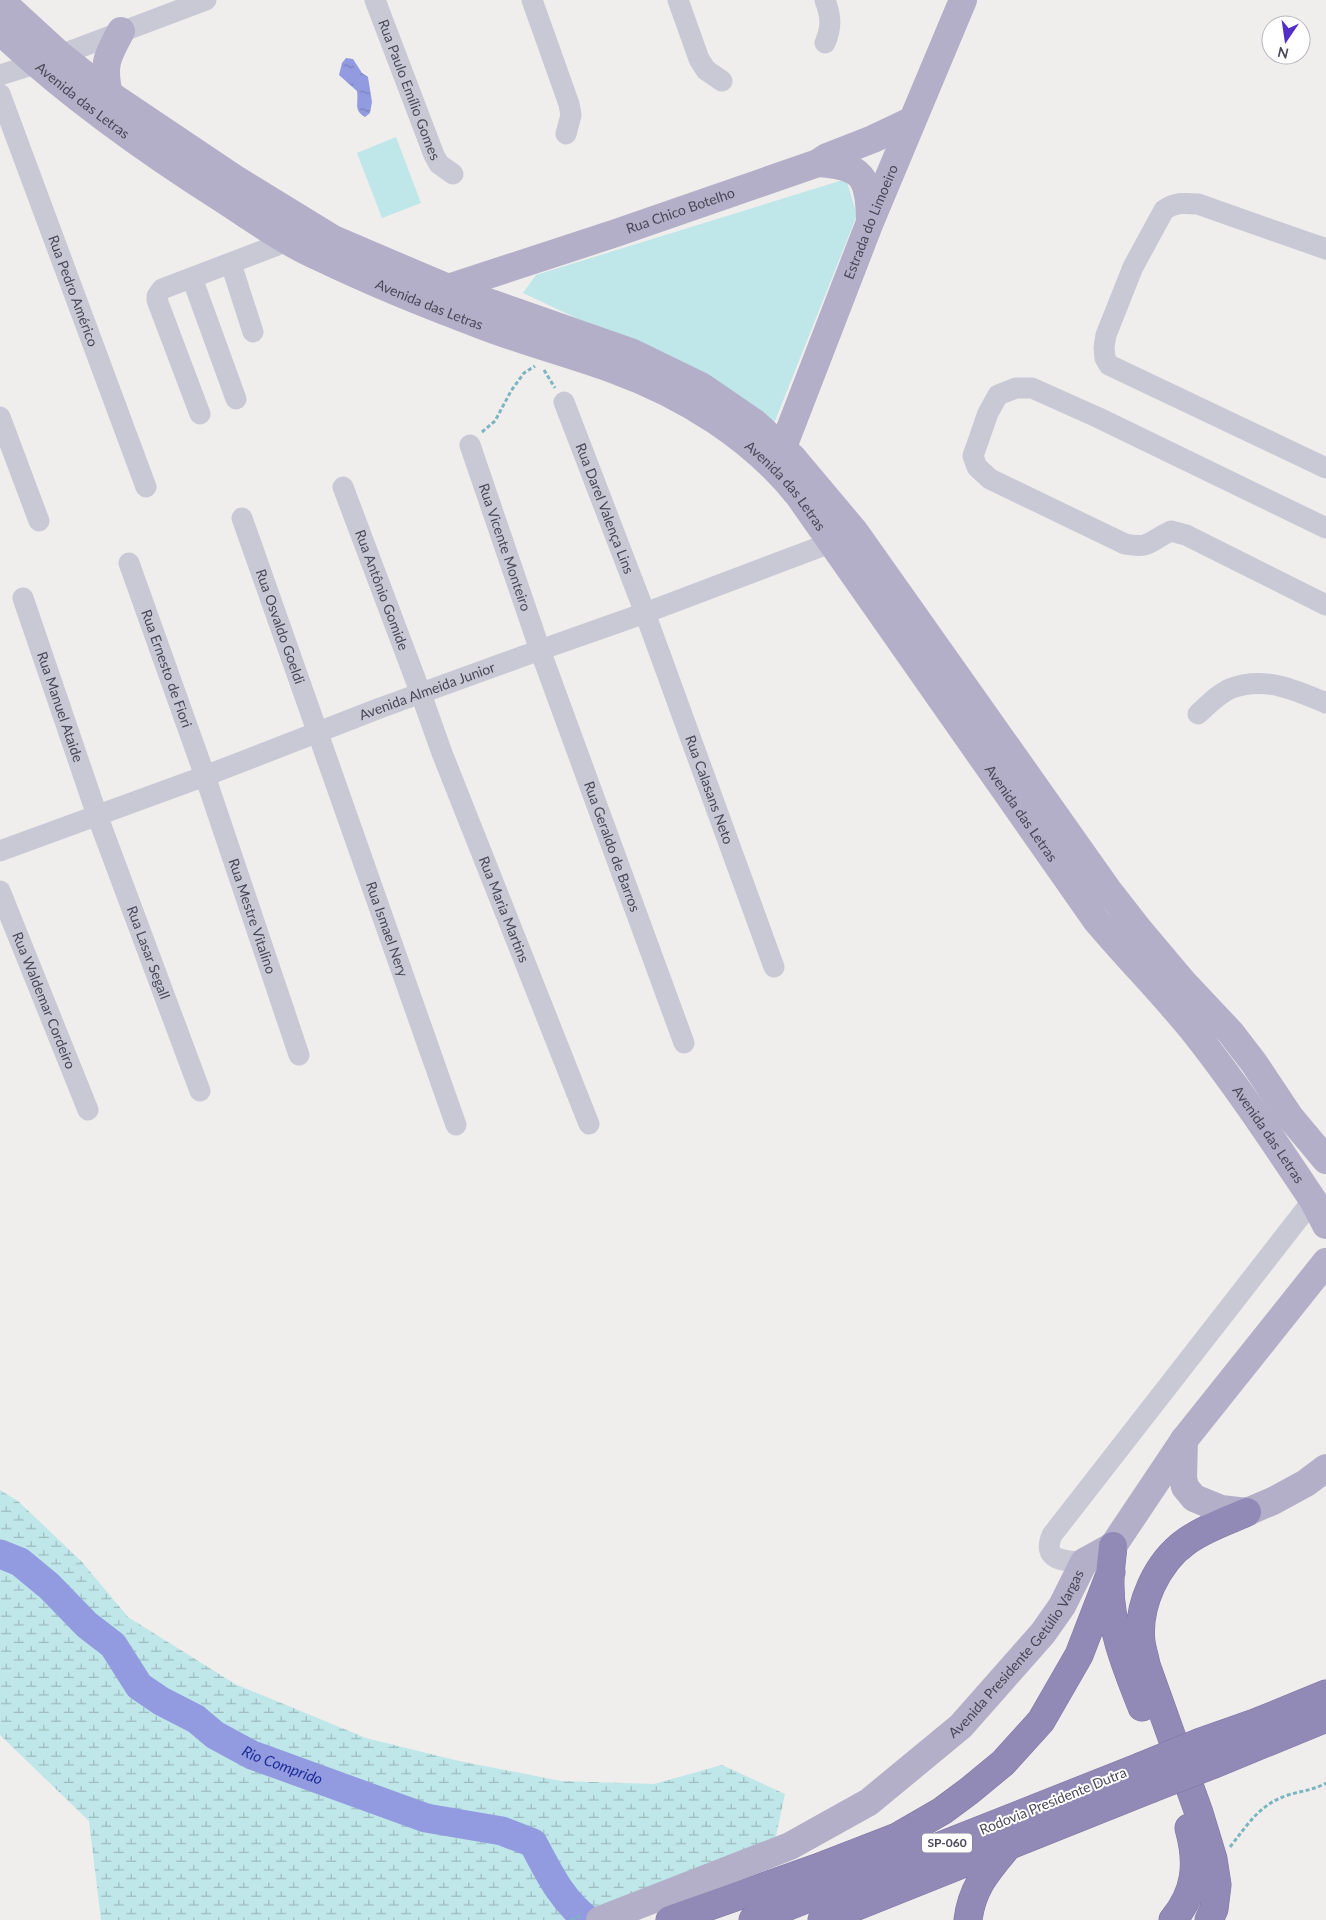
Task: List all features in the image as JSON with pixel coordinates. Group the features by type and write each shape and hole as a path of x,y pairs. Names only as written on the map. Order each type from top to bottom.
{"highway":[{"path":"1209,1920 1214,1909 1217,1885 1213,1859 1146,1665 1141,1642 1141,1622 1152,1585 1172,1554 1198,1534 1246,1512"},
{"path":"670,1920 817,1868 897,1837 942,1811 1004,1763 1041,1721 1080,1655 1112,1559"},
{"path":"1112,1559 1113,1615 1121,1649 1186,1816 1193,1840 1194,1867 1192,1886 1185,1904 1172,1920"},
{"name":"Rodovia Presidente Dutra","path":"1207,1753 1255,1723 1326,1694"},
{"name":"Rodovia Presidente Dutra","path":"753,1920 1145,1778 1207,1753 1326,1718"},
{"name":"Rodovia Presidente Dutra","path":"822,1920 1009,1844 1145,1778"},
{"path":"968,1920 970,1902 976,1889 1009,1844"}],"main road":[{"name":"Avenida das Letras","path":"0,0 47,59"},
{"name":"Estrada do Limoeiro","path":"777,456 870,222 963,0"},
{"name":"Avenida das Letras","path":"0,31 47,59 117,109 333,239 448,288 483,313"},
{"path":"117,109 105,76 105,68 109,53 120,31"},
{"name":"Avenida das Letras","path":"117,109 164,162 288,241 319,258 420,302 483,313 615,346 655,362 701,386 755,423 777,456 844,538 1108,890 1164,960 1231,1033 1254,1063 1290,1117 1326,1160"},
{"name":"Rua Chico Botelho","path":"448,288 616,233 818,163 827,157 890,132 912,120"},
{"path":"818,163 846,166 862,178 868,188 870,222"},
{"path":"483,313 490,287 501,270"},
{"name":"Avenida das Letras","path":"844,538 1096,920 1207,1049 1261,1124 1312,1200 1326,1225"},
{"name":"Avenida Presidente Getúlio Vargas","path":"582,1920 626,1910 790,1846 869,1802 961,1726 1043,1633 1062,1606 1084,1562 1112,1559 1184,1440 1326,1262"},
{"path":"1184,1440 1183,1478 1185,1487 1194,1498 1221,1509 1246,1512 1273,1501 1306,1483 1326,1468"}],"street":[{"path":"0,75 206,0"},
{"name":"Rua Paulo Emílio Gomes","path":"375,0 434,155 439,164 453,174"},
{"path":"532,0 569,104 571,115 566,134"},
{"path":"678,0 699,59 706,70 722,81"},
{"path":"825,0 830,13 831,24 825,43"},
{"name":"Rua Pedro Américo","path":"0,94 146,487"},
{"path":"1326,249 1198,204 1181,202 1172,205 1164,210 1134,267 1106,335 1104,347 1105,358 1109,365 1326,468"},
{"path":"200,414 157,296 162,289 288,241"},
{"path":"231,264 252,332"},
{"path":"192,278 236,399"},
{"path":"1326,528 1099,418 1032,388 1016,388 998,395 988,413 973,456 977,468 990,479 1125,544 1140,547 1171,531 1186,535 1326,605"},
{"name":"Rua Darel Valença Lins","path":"564,402 645,613"},
{"path":"0,417 39,521"},
{"name":"Rua Vicente Monteiro","path":"470,445 540,650"},
{"name":"Rua Antônio Gomide","path":"342,487 422,694"},
{"name":"Rua Osvaldo Goeldi","path":"242,518 317,734"},
{"name":"Avenida Almeida Junior","path":"0,851 844,538"},
{"name":"Rua Ernesto de Fiori","path":"128,562 205,776"},
{"name":"Rua Manuel Ataide","path":"23,598 97,815"},
{"name":"Rua Calasans Neto","path":"645,613 774,967"},
{"name":"Rua Geraldo de Barros","path":"540,650 684,1043"},
{"path":"1198,714 1231,688 1250,684 1271,684 1297,691 1326,703"},
{"name":"Rua Maria Martins","path":"422,694 442,753 589,1124"},
{"name":"Rua Ismael Nery","path":"317,734 456,1125"},
{"name":"Rua Mestre Vitalino","path":"205,776 299,1055"},
{"name":"Rua Lasar Segall","path":"97,815 200,1091"},
{"name":"Rua Waldemar Cordeiro","path":"0,891 88,1110"},
{"path":"1084,1562 1056,1558 1051,1554 1049,1542 1052,1535 1312,1200"}],"path":[{"path":"470,445 495,421 510,391 524,373 540,362 564,402"},
{"path":"1213,1859 1229,1848 1259,1810 1286,1795 1319,1787 1326,1783"}],"green space":[{"path":"396,137 421,203 382,218 357,153"},
{"path":"846,179 857,215 773,426 670,362 523,293 536,275"},
{"path":"0,1490 18,1501 82,1562 128,1617 235,1684 366,1738 459,1761 561,1781 654,1784 722,1765 785,1794 775,1841 589,1913 579,1913 571,1920 101,1920 89,1821 0,1735"}],"water":[{"path":"346,58 353,59 362,73 368,77 372,102 370,113 365,117 358,109 357,91 339,75 342,63"}],"waterway":[{"name":"Rio Comprido","path":"0,1554 20,1562 49,1586 87,1625 113,1645 139,1686 161,1701 196,1719 215,1735 252,1755 426,1818 502,1831 533,1843 563,1894 578,1912 588,1920"}]}
